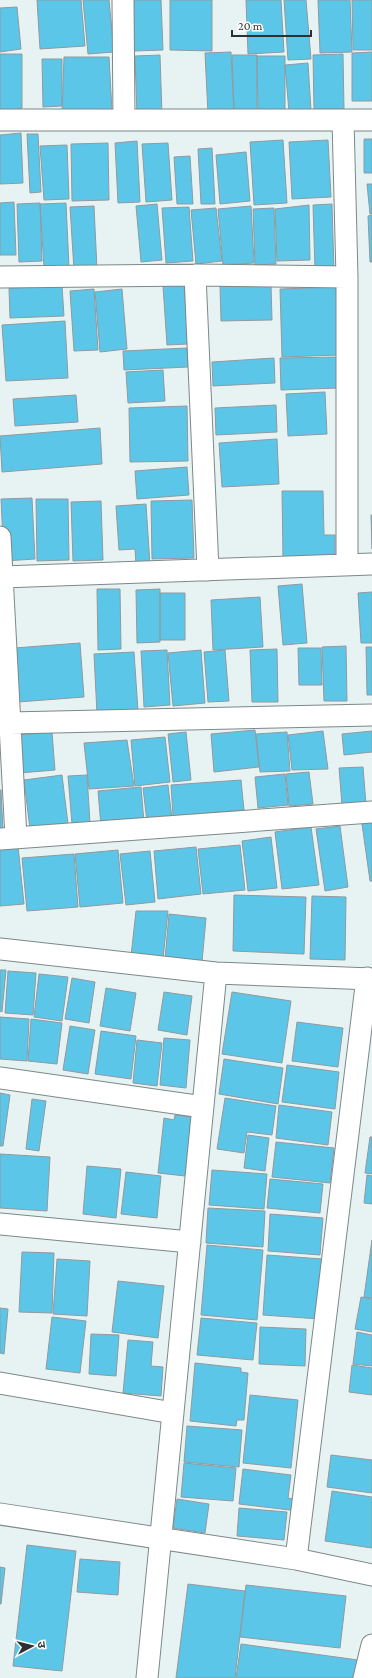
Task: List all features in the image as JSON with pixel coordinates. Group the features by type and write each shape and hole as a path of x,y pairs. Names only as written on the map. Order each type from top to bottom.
{"street":[{"path":"123,0 124,120"},
{"path":"0,120 372,120"},
{"path":"343,120 348,277 347,564"},
{"path":"0,277 195,275 348,277"},
{"path":"195,275 208,570"},
{"path":"0,537 10,723 8,839 372,812"},
{"path":"2,577 372,564"},
{"path":"10,723 372,715"},
{"path":"0,949 216,973 369,978 296,1559"},
{"path":"147,1678 216,973"},
{"path":"0,1078 202,1107"},
{"path":"0,1224 190,1242"},
{"path":"0,1384 173,1413"},
{"path":"0,1514 296,1559 372,1576"},
{"path":"364,1678 372,1645"}],"building":[{"path":"37,0 81,0 85,46 40,49"},
{"path":"83,0 109,0 114,52 88,54"},
{"path":"131,0 161,0 163,50 134,51"},
{"path":"170,0 212,0 212,51 170,50"},
{"path":"246,0 281,0 284,52 248,54"},
{"path":"284,0 306,0 311,59 288,60"},
{"path":"318,0 350,0 352,52 320,53"},
{"path":"352,0 372,0 372,50 353,50"},
{"path":"17,7 21,49 0,52 0,8"},
{"path":"231,52 234,113 208,114 205,53"},
{"path":"372,52 372,101 352,101 352,53"},
{"path":"0,54 22,54 22,108 0,112"},
{"path":"343,54 344,109 314,109 313,55"},
{"path":"160,55 162,115 137,116 135,56"},
{"path":"232,55 257,55 257,111 234,111"},
{"path":"257,56 285,56 285,112 258,112"},
{"path":"64,57 109,57 112,111 62,113"},
{"path":"42,59 62,59 62,106 43,107"},
{"path":"308,63 311,110 289,112 285,65"},
{"path":"21,133 23,183 0,184 0,135"},
{"path":"27,134 38,134 41,192 30,193"},
{"path":"364,139 372,139 372,173 364,173"},
{"path":"283,140 287,203 254,205 250,142"},
{"path":"328,140 331,197 292,199 289,142"},
{"path":"137,141 140,202 118,203 115,143"},
{"path":"108,143 109,200 72,201 71,144"},
{"path":"168,143 172,200 146,202 142,144"},
{"path":"67,145 69,199 44,200 40,146"},
{"path":"212,148 215,204 201,204 198,149"},
{"path":"246,152 250,201 220,204 216,155"},
{"path":"190,156 193,204 177,204 174,157"},
{"path":"367,184 372,184 372,214 370,214"},
{"path":"14,202 16,255 0,255 0,203"},
{"path":"40,203 42,261 19,262 17,204"},
{"path":"66,203 69,267 44,268 40,204"},
{"path":"157,204 162,260 141,262 136,206"},
{"path":"332,204 334,270 315,270 313,205"},
{"path":"309,205 310,260 277,261 275,209"},
{"path":"94,206 97,269 74,270 70,207"},
{"path":"251,206 254,263 223,265 218,209"},
{"path":"189,207 193,261 166,263 162,208"},
{"path":"216,208 222,261 196,264 191,210"},
{"path":"274,208 276,264 255,265 253,209"},
{"path":"372,215 372,262 370,262 368,216"},
{"path":"184,285 188,344 167,345 163,286"},
{"path":"271,285 272,320 221,321 220,286"},
{"path":"62,286 64,316 10,318 9,288"},
{"path":"336,287 339,355 282,357 280,289"},
{"path":"94,289 98,350 74,351 70,291"},
{"path":"122,289 127,349 100,352 95,292"},
{"path":"65,321 68,378 6,381 2,325"},
{"path":"187,348 188,367 124,370 123,351"},
{"path":"339,357 339,388 281,390 280,358"},
{"path":"274,358 275,383 213,386 212,362"},
{"path":"163,370 165,401 128,403 126,372"},
{"path":"325,392 327,434 288,436 286,394"},
{"path":"76,395 78,422 15,426 13,399"},
{"path":"276,405 277,432 216,435 215,408"},
{"path":"187,406 188,461 130,462 129,408"},
{"path":"100,428 102,464 2,472 0,436"},
{"path":"277,439 279,484 222,487 219,443"},
{"path":"187,467 189,495 137,499 135,471"},
{"path":"282,491 323,491 324,535 335,535 335,558 283,559"},
{"path":"32,498 35,559 4,561 1,499"},
{"path":"36,499 68,499 69,560 37,561"},
{"path":"192,500 194,558 152,559 151,501"},
{"path":"101,501 103,560 73,561 71,502"},
{"path":"146,504 150,565 136,565 135,549 119,550 116,506"},
{"path":"371,515 372,515 372,549"},
{"path":"302,584 307,643 283,645 278,586"},
{"path":"97,589 120,589 121,649 98,650"},
{"path":"160,589 160,642 137,643 136,590"},
{"path":"372,592 372,643 361,643 358,593"},
{"path":"160,593 185,593 185,640 160,640"},
{"path":"260,597 263,647 213,650 211,600"},
{"path":"80,643 84,697 18,702 14,648"},
{"path":"346,646 347,701 324,701 322,647"},
{"path":"366,647 372,647 372,695 367,695"},
{"path":"298,648 321,648 322,685 299,685"},
{"path":"277,649 278,702 252,702 250,650"},
{"path":"167,650 170,705 144,707 141,651"},
{"path":"201,650 205,703 173,706 168,653"},
{"path":"225,650 229,701 208,702 204,652"},
{"path":"134,652 138,711 97,714 94,654"},
{"path":"255,730 259,767 214,772 211,734"},
{"path":"323,731 328,769 292,770 288,735"},
{"path":"372,731 372,752 344,755 342,734"},
{"path":"52,732 55,770 20,773 17,735"},
{"path":"186,732 191,780 173,782 168,734"},
{"path":"287,732 290,771 260,772 256,734"},
{"path":"165,737 170,782 135,786 131,740"},
{"path":"127,740 134,786 89,789 84,743"},
{"path":"363,767 366,804 342,805 339,768"},
{"path":"309,772 313,804 289,806 286,774"},
{"path":"285,774 288,805 258,808 255,777"},
{"path":"62,775 68,824 30,829 24,780"},
{"path":"87,775 90,823 72,824 68,776"},
{"path":"241,780 244,810 173,816 171,785"},
{"path":"168,785 172,819 147,822 143,788"},
{"path":"141,787 144,822 101,826 98,791"},
{"path":"1,790 3,831 0,831"},
{"path":"372,822 372,881 370,881 362,824"},
{"path":"340,826 348,887 325,891 316,829"},
{"path":"311,827 319,885 282,889 275,832"},
{"path":"271,837 277,888 248,891 242,841"},
{"path":"240,845 245,890 203,894 198,849"},
{"path":"18,846 24,904 0,906 0,848"},
{"path":"196,847 201,894 158,899 154,851"},
{"path":"118,850 123,903 80,907 75,854"},
{"path":"150,851 155,902 126,905 120,854"},
{"path":"74,854 78,907 27,911 22,858"},
{"path":"234,895 306,897 304,954 233,951"},
{"path":"312,896 346,897 345,960 310,959"},
{"path":"136,911 168,911 163,959 131,956"},
{"path":"169,914 206,918 202,962 165,959"},
{"path":"0,970 6,970 2,1012 0,1011"},
{"path":"8,971 36,973 33,1015 5,1013"},
{"path":"39,974 68,977 62,1021 34,1017"},
{"path":"72,978 95,982 89,1023 65,1019"},
{"path":"106,988 136,993 130,1031 100,1026"},
{"path":"164,992 192,996 187,1035 158,1030"},
{"path":"232,992 291,1001 282,1063 222,1054"},
{"path":"0,1017 29,1019 27,1061 0,1059"},
{"path":"31,1019 62,1023 57,1064 28,1061"},
{"path":"297,1022 343,1028 338,1067 292,1061"},
{"path":"70,1026 95,1030 88,1074 63,1070"},
{"path":"101,1031 136,1036 131,1079 95,1074"},
{"path":"164,1038 190,1040 186,1088 160,1085"},
{"path":"137,1040 162,1043 157,1086 133,1083"},
{"path":"224,1059 283,1068 278,1104 219,1094"},
{"path":"287,1065 339,1072 335,1109 282,1102"},
{"path":"0,1093 10,1095 3,1146 0,1146"},
{"path":"225,1098 276,1106 272,1135 247,1132 244,1153 217,1149"},
{"path":"32,1099 46,1101 39,1151 26,1149"},
{"path":"279,1105 332,1112 328,1145 276,1138"},
{"path":"175,1115 192,1117 185,1176 158,1173 164,1118 174,1120"},
{"path":"248,1135 269,1138 265,1171 244,1168"},
{"path":"370,1137 372,1137 372,1174 365,1173"},
{"path":"276,1142 334,1148 330,1183 272,1177"},
{"path":"0,1154 50,1157 47,1211 0,1208"},
{"path":"87,1166 121,1169 116,1218 83,1214"},
{"path":"212,1170 267,1174 264,1209 209,1205"},
{"path":"126,1172 161,1176 157,1218 121,1214"},
{"path":"367,1175 372,1176 372,1204 364,1203"},
{"path":"270,1179 323,1184 320,1213 267,1208"},
{"path":"208,1208 265,1211 263,1247 206,1243"},
{"path":"270,1214 323,1218 320,1255 268,1251"},
{"path":"372,1240 372,1298 364,1297"},
{"path":"207,1245 263,1250 257,1320 201,1315"},
{"path":"22,1252 54,1253 52,1313 19,1312"},
{"path":"267,1255 323,1259 319,1319 263,1315"},
{"path":"57,1259 90,1261 87,1316 53,1314"},
{"path":"118,1281 164,1286 158,1338 112,1332"},
{"path":"361,1297 372,1299 372,1332 355,1329"},
{"path":"0,1308 8,1309 4,1354 0,1353"},
{"path":"52,1317 86,1321 80,1373 46,1369"},
{"path":"201,1318 257,1323 253,1360 197,1355"},
{"path":"260,1327 306,1329 305,1366 259,1364"},
{"path":"357,1332 372,1335 372,1366 353,1364"},
{"path":"91,1334 119,1335 116,1376 89,1374"},
{"path":"128,1340 153,1342 151,1366 163,1367 161,1396 123,1393"},
{"path":"195,1363 241,1368 241,1372 248,1373 244,1420 237,1420 236,1426 190,1421"},
{"path":"352,1365 372,1368 372,1395 349,1392"},
{"path":"250,1395 298,1400 291,1468 243,1463"},
{"path":"187,1426 242,1430 239,1467 184,1462"},
{"path":"331,1455 372,1460 372,1493 327,1487"},
{"path":"184,1463 236,1468 233,1501 181,1497"},
{"path":"243,1469 291,1475 288,1498 299,1500 298,1511 239,1504"},
{"path":"332,1491 372,1497 372,1548 325,1541"},
{"path":"177,1499 209,1504 205,1533 173,1528"},
{"path":"239,1508 287,1512 284,1540 237,1536"},
{"path":"27,1545 76,1551 62,1671 13,1666"},
{"path":"80,1559 120,1562 118,1595 77,1592"},
{"path":"0,1567 5,1568 1,1604 0,1604"},
{"path":"188,1584 245,1591 235,1678 176,1678"},
{"path":"246,1585 346,1596 340,1648 240,1637"},
{"path":"241,1644 358,1660 355,1678 236,1678"}]}
